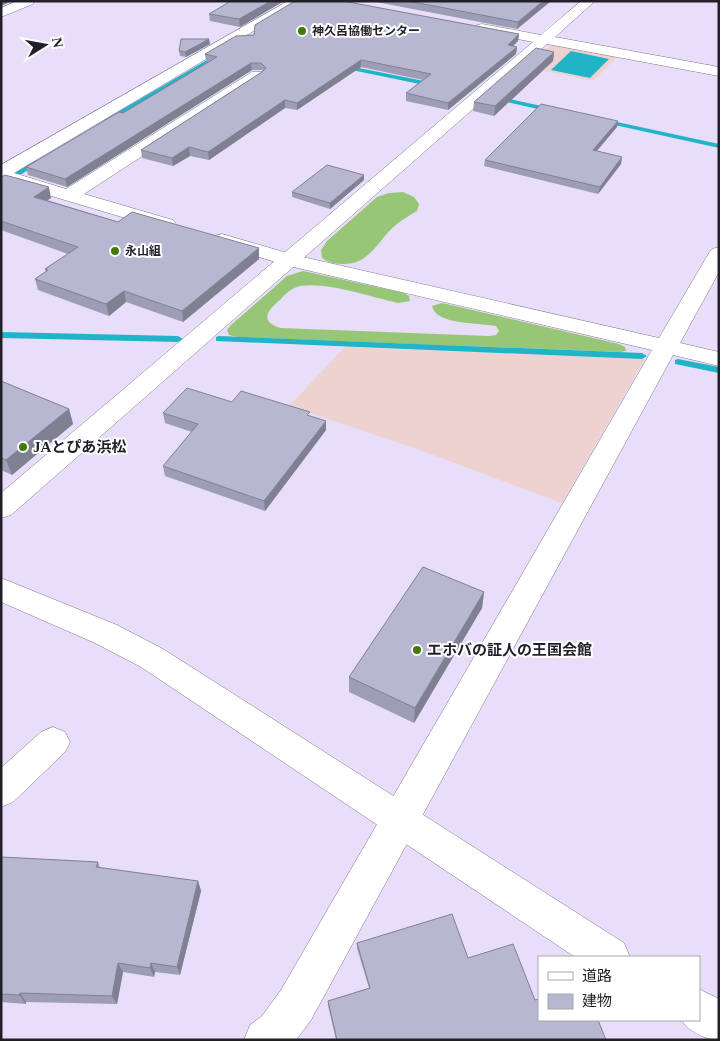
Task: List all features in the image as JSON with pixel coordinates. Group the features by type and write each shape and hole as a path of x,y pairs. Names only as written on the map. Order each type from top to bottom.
{"street":[{"path":"1,12 28,1"},
{"path":"1,174 298,1"},
{"path":"1,508 589,1"},
{"path":"466,25 719,72"},
{"path":"69,195 257,75"},
{"path":"1,174 289,260 719,360"},
{"path":"265,1040 277,1031 296,1004 719,253"},
{"path":"1,589 106,634 152,658 608,956"},
{"path":"1,791 52,742"},
{"path":"700,1011 719,1022"}],"shaded area":[{"path":"552,45 617,57 593,81 525,67"},
{"path":"345,347 645,359 562,503 417,449 289,406"}],"green space":[{"path":"403,192 414,197 419,204 417,211 390,230 368,255 353,263 344,264 332,263 322,258 321,250 327,241 377,197 389,193"},
{"path":"303,271 404,293 409,296 410,301 398,303 336,288 311,285 300,286 287,293 269,311 267,319 274,325 281,328 489,336 496,335 499,331 496,326 459,322 441,317 432,306 442,303 619,344 625,347 626,351 238,337 229,335 227,330 231,325 287,276"}],"water":[{"path":"571,51 609,59 590,78 551,70"}],"building":[{"path":"231,1 271,1 239,19 209,14"},
{"path":"295,1 343,1 519,34 508,45 517,47 448,103 406,93 431,74 361,60 297,103 285,100 208,152 189,147 172,158 141,150 266,68 261,63 251,63 65,179 26,167 119,112 123,113 217,57 205,54 236,36 254,35 255,25"},
{"path":"408,1 543,1 518,22"},
{"path":"181,39 209,39 185,52 179,51"},
{"path":"536,48 554,52 495,106 474,102"},
{"path":"541,104 618,121 593,150 622,157 600,187 485,160"},
{"path":"327,165 364,175 330,203 292,192"},
{"path":"5,175 49,187 34,197 118,222 132,212 259,248 182,311 124,291 106,304 35,279 48,270 45,269 78,247 1,221 1,177"},
{"name":"JAとぴあ浜松","path":"1,381 69,409 6,460 1,458"},
{"path":"187,388 232,402 241,391 310,412 307,415 326,421 264,501 163,466 198,424 163,413"},
{"name":"エホバの証人の王国会館","path":"423,567 484,592 415,708 349,677"},
{"path":"1,857 98,862 96,867 198,881 177,967 151,963 150,968 118,963 112,996 1,994"},
{"path":"452,914 468,958 513,944 535,1000 538,999 538,1021 598,1021 606,1040 337,1040 328,1001 370,988 357,943"}],"waterway":[{"path":"107,120 221,54"},
{"path":"344,67 434,85"},
{"path":"495,98 551,110"},
{"path":"603,121 719,146"},
{"path":"19,172 37,161"},
{"path":"1,335 178,339"},
{"path":"219,339 642,356"},
{"path":"678,362 719,370"}],"place":[{"name":"神久呂協働センター","path":"302,31"},
{"name":"永山組","path":"115,251"},
{"name":"JAとぴあ浜松","path":"23,447"},
{"name":"エホバの証人の王国会館","path":"417,650"}]}
